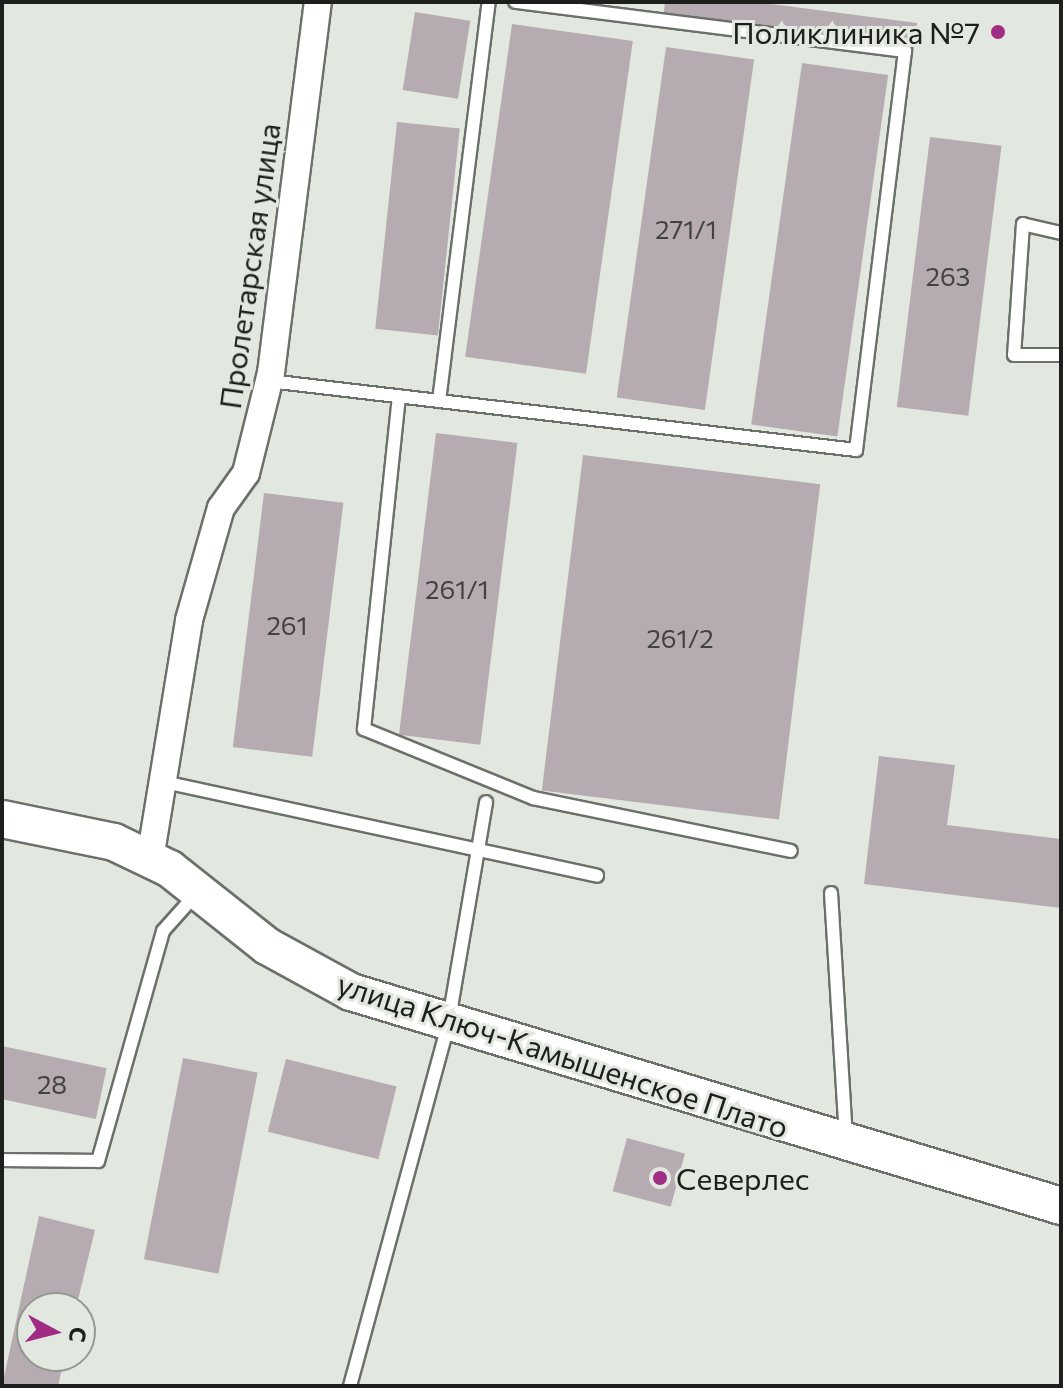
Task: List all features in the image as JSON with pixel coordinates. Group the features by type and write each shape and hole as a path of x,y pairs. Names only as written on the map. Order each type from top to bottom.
{"main road":[{"name":"улица Ключ-Камышенское Плато","path":"2,819 114,842 200,889 298,966 448,1025 846,1146 1061,1206"}],"street":[{"name":"Пролетарская улица","path":"150,859 189,620 221,508 246,473 269,381 318,2"}],"lane":[{"path":"439,401 489,2"},
{"path":"269,381 856,450 905,51 515,2"},
{"path":"1061,233 1023,224 1014,355 1061,355"},
{"path":"399,396 364,729 533,798 791,851"},
{"path":"164,782 597,876"},
{"path":"350,1386 448,1025 486,802"},
{"path":"2,1160 98,1161 163,931 200,889"},
{"path":"831,893 846,1146"}],"building":[{"path":"665,2 756,2 917,23 913,52 663,19"},
{"path":"415,12 470,21 458,99 403,90"},
{"path":"512,24 633,41 586,374 465,357"},
{"path":"666,47 754,59 705,410 617,398"},
{"path":"802,63 888,75 837,437 751,424"},
{"path":"397,122 460,129 438,335 375,329"},
{"path":"930,137 1001,146 968,416 897,407"},
{"path":"436,433 517,443 480,745 399,735"},
{"path":"583,455 820,484 779,820 542,790"},
{"path":"264,493 343,503 312,757 233,747"},
{"path":"879,756 955,765 947,825 1061,839 1061,908 864,884"},
{"path":"2,1046 107,1068 96,1119 2,1099"},
{"path":"183,1058 258,1073 218,1274 144,1259"},
{"path":"286,1059 397,1087 378,1159 268,1132"},
{"path":"627,1138 685,1154 671,1207 613,1191"},
{"path":"39,1216 95,1230 80,1292 22,1292"},
{"path":"16,1322 16,1372 61,1372 58,1386 2,1386"}],"place":[{"name":"Поликлиника №7","path":"998,32"},
{"name":"Северлес","path":"660,1178"}]}
